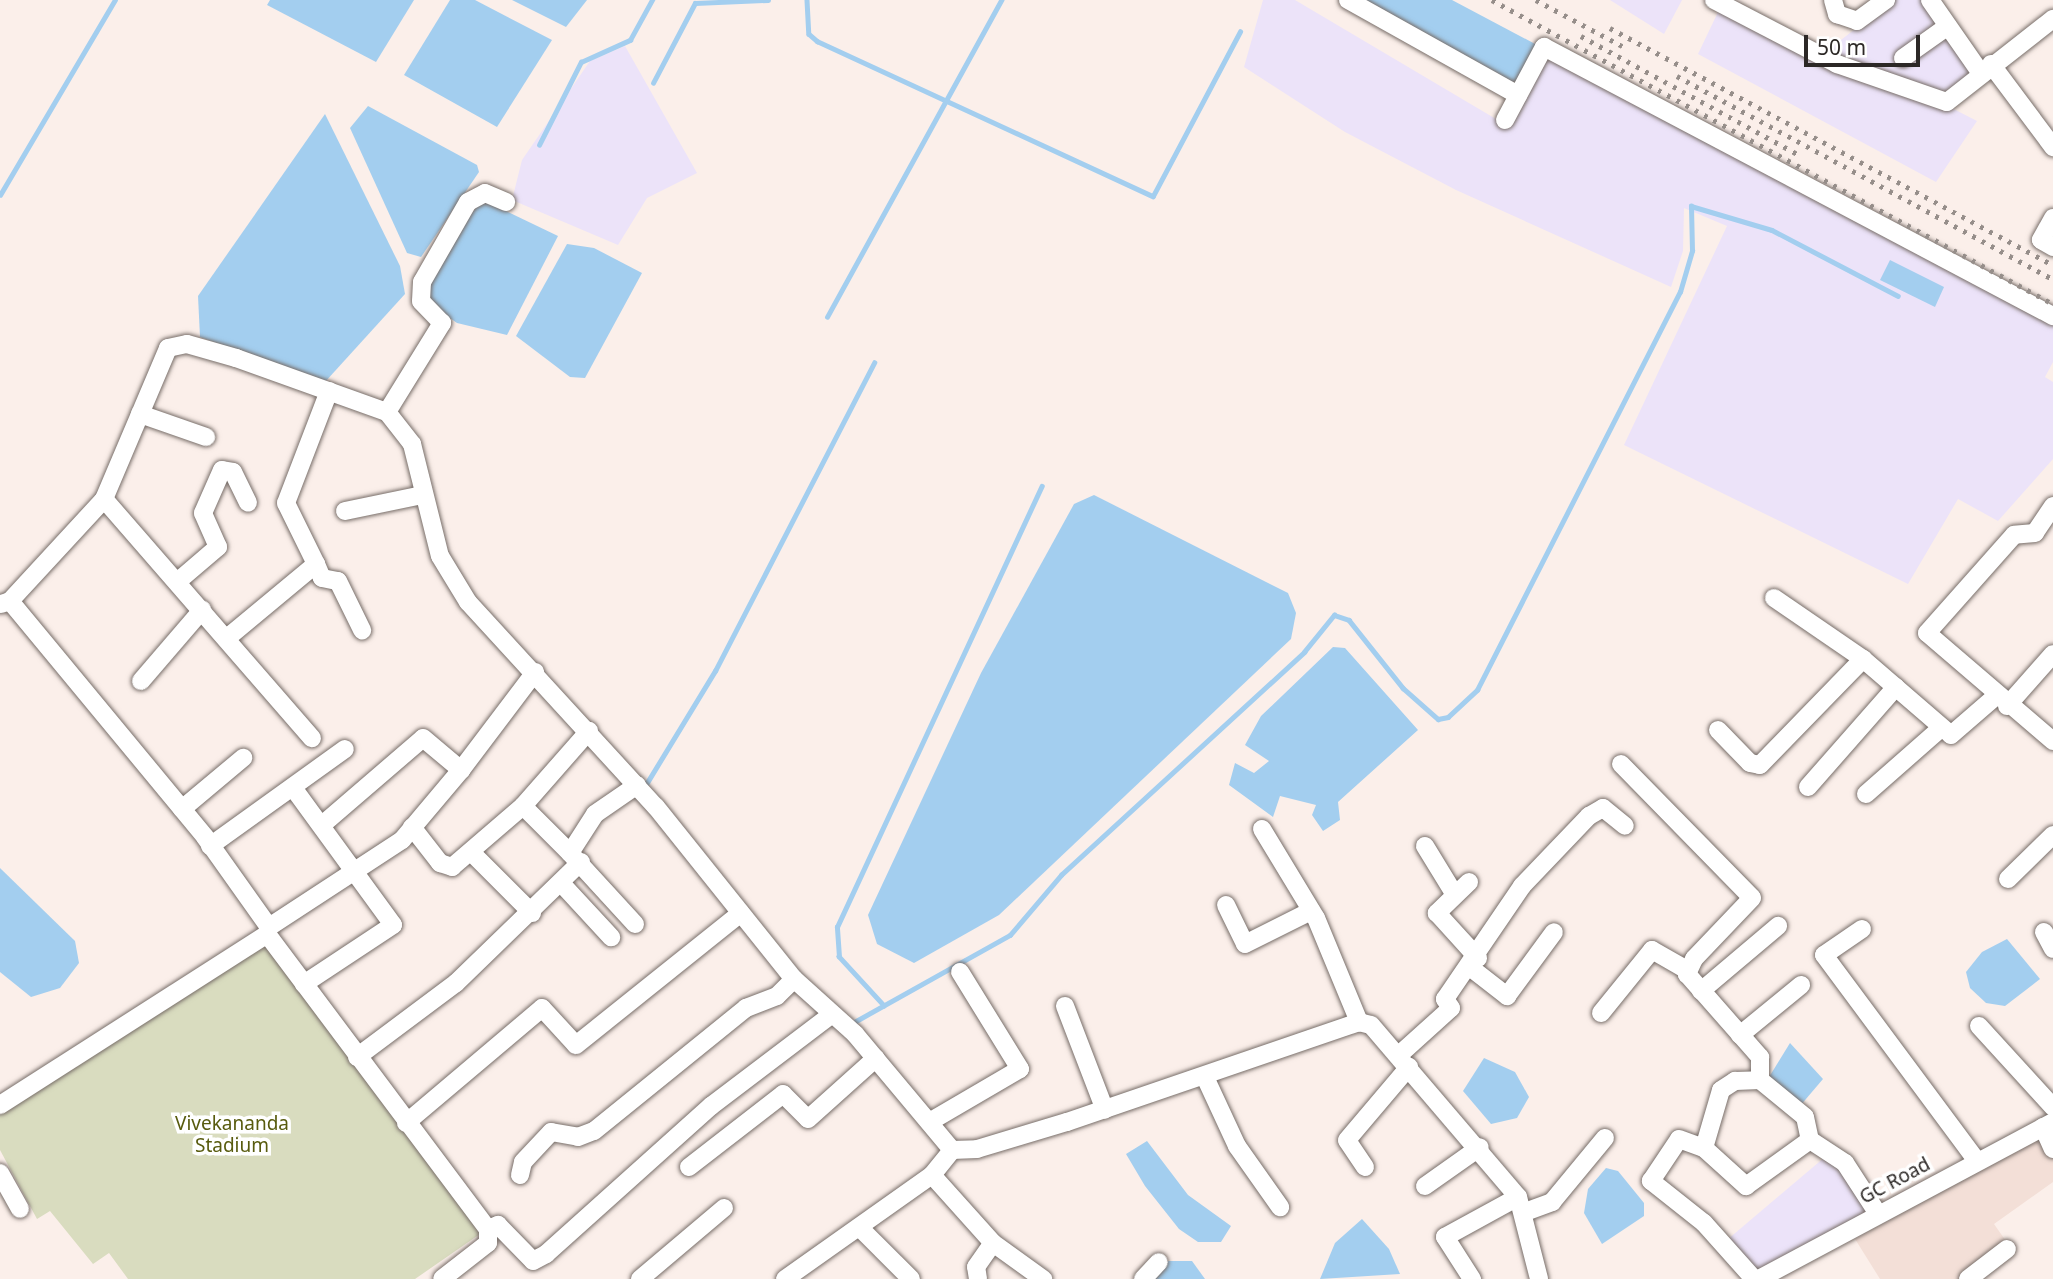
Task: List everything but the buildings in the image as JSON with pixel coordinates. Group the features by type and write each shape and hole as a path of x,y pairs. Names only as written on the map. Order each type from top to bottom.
{"street":[{"path":"1348,0 1518,95"},
{"path":"1714,0 1737,5 1837,64 1947,102 1985,68 2053,19"},
{"path":"1833,0 1837,14 1857,21 1886,0"},
{"path":"1930,0 1948,26 2053,147"},
{"path":"1903,58 1948,26"},
{"path":"1505,120 1544,47 2053,316"},
{"path":"387,412 442,323 421,301 422,282 468,202 485,193 506,202"},
{"path":"2053,218 2040,240 2053,247"},
{"path":"442,1279 488,1243 488,1228 357,1057 182,809 5,603 104,499 168,348 187,344 387,412 412,444 422,495 440,556 468,602 637,785 794,979 876,1058 931,1121 952,1150"},
{"path":"329,391 286,503 322,578 338,582 362,630"},
{"path":"140,414 206,437"},
{"path":"177,582 218,547 202,513 222,470 233,472 248,503"},
{"path":"345,511 422,495"},
{"path":"104,499 312,738"},
{"path":"2053,506 2035,533 2014,535 1928,627 1931,638 2001,701 2053,741"},
{"path":"227,638 316,564"},
{"path":"1774,598 1863,659 1940,729 1959,732 2001,701 2053,654"},
{"path":"141,681 202,610"},
{"path":"1718,730 1750,763 1760,765 1863,659"},
{"path":"0,1105 357,871 412,827 461,770 534,672"},
{"path":"1808,787 1896,687"},
{"path":"1866,794 1940,729"},
{"path":"412,827 446,866 472,853 523,806 589,731"},
{"path":"322,825 423,738 461,770"},
{"path":"210,846 294,789 345,750"},
{"path":"182,809 243,758"},
{"path":"1621,764 1752,898 1687,970"},
{"path":"357,1057 456,983 532,913 561,883 595,814 637,785"},
{"path":"294,789 357,871 393,925 304,984"},
{"path":"523,806 575,857 635,924"},
{"path":"1365,1167 1347,1140 1404,1061 1451,1008 1445,999 1475,963 1522,886 1589,816 1603,808 1625,826"},
{"path":"1262,829 1311,911 1359,1022"},
{"path":"2008,879 2053,835"},
{"path":"1425,846 1455,895"},
{"path":"472,853 532,913"},
{"path":"1469,882 1437,913 1475,963 1507,996 1554,932"},
{"path":"561,883 611,937"},
{"path":"1226,905 1245,944 1311,911"},
{"path":"406,1123 542,1008 576,1045 741,913"},
{"path":"1701,990 1778,926"},
{"path":"1862,929 1824,955 1977,1161"},
{"path":"2044,932 2053,949"},
{"path":"1601,1013 1652,950 1687,970 1701,990 1760,1057 1760,1080"},
{"path":"931,1121 1020,1069 960,972"},
{"path":"520,1175 523,1162 551,1132 578,1137 594,1131 746,1007 777,996 794,979"},
{"path":"1740,1035 1801,985"},
{"path":"1065,1006 1105,1110"},
{"path":"488,1228 498,1225 533,1261 545,1254 711,1106 832,1014"},
{"path":"785,1279 932,1175 952,1150 976,1149 1105,1110 1359,1022 1371,1024 1404,1061 1480,1147 1521,1205 1539,1279"},
{"path":"1979,1026 2053,1107"},
{"path":"689,1167 783,1094 808,1119 876,1058"},
{"path":"1205,1077 1237,1146 1280,1207"},
{"path":"1704,1148 1721,1090 1735,1081 1760,1080 1805,1117 1810,1140 1844,1163 1878,1214"},
{"path":"2048,1124 2053,1149"},
{"name":"GC Road","path":"1756,1279 2048,1124"},
{"path":"1472,1279 1445,1237 1521,1205 1552,1202 1605,1138"},
{"path":"1756,1279 1704,1223 1651,1181 1679,1139 1704,1148 1746,1186 1810,1140"},
{"path":"1425,1186 1480,1147"},
{"path":"0,1173 20,1209"},
{"path":"932,1175 993,1243 1043,1279"},
{"path":"640,1279 724,1208"},
{"path":"860,1228 911,1279"},
{"path":"978,1279 976,1267 993,1243"},
{"path":"1968,1279 2007,1249"},
{"path":"1143,1279 1159,1262"}],"shaded area":[{"path":"1263,0 1295,0 1501,122 1546,52 2053,320 2053,362 2045,377 2053,382 2053,459 1998,521 1958,499 1908,584 1624,445 1727,226 1684,208 1683,251 1671,287 1456,190 1345,132 1244,67"},
{"path":"1610,0 1682,0 1664,34"},
{"path":"1892,0 1925,0 1975,71 1940,102 1977,121 1936,182 1698,54 1719,10 1818,58"},
{"path":"625,46 697,173 647,198 618,245 512,200 522,160 590,61"},
{"path":"2053,1128 2053,1182 1994,1224 2008,1244 1962,1279 1880,1279 1855,1239"},
{"path":"1825,1157 1844,1167 1872,1210 1756,1272 1727,1240"}],"green space":[{"name":"Vivekananda Stadium","path":"267,940 480,1234 415,1279 128,1279 109,1253 93,1264 50,1211 37,1219 0,1150 0,1115"}],"water":[{"path":"270,0 414,0 376,62 267,5"},
{"path":"450,0 475,0 552,40 497,127 404,75"},
{"path":"512,0 587,0 566,27"},
{"path":"1360,0 1452,0 1537,45 1516,85"},
{"path":"368,106 477,165 479,172 421,257 407,253 350,128"},
{"path":"325,114 400,266 405,294 325,382 200,337 198,296"},
{"path":"483,200 558,236 507,335 457,323 423,299 459,228"},
{"path":"567,244 594,248 642,273 585,378 570,377 516,336"},
{"path":"1890,260 1944,287 1935,307 1880,280"},
{"path":"1094,495 1288,593 1296,613 1291,639 999,915 914,963 877,944 868,915 981,673 1074,504"},
{"path":"1333,647 1345,648 1418,730 1338,802 1340,820 1323,831 1312,815 1316,805 1280,796 1273,817 1229,785 1235,763 1254,773 1269,761 1245,745 1261,716"},
{"path":"0,868 75,941 79,963 60,988 31,997 0,972"},
{"path":"2007,939 2040,979 2005,1006 1986,1003 1970,988 1966,972 1982,952"},
{"path":"1790,1043 1823,1079 1800,1106 1766,1082"},
{"path":"1484,1058 1515,1072 1529,1097 1517,1118 1491,1124 1463,1091"},
{"path":"1147,1141 1188,1195 1231,1226 1221,1242 1198,1242 1179,1229 1145,1186 1126,1154"},
{"path":"1606,1168 1618,1171 1644,1203 1644,1216 1602,1244 1584,1213 1588,1189"},
{"path":"1362,1219 1389,1249 1400,1274 1320,1279 1335,1243"},
{"path":"1168,1261 1192,1261 1205,1279 1150,1279"}],"waterway":[{"path":"0,195 115,0"},
{"path":"539,145 581,62 630,40 652,0"},
{"path":"653,83 695,3 768,0"},
{"path":"807,0 809,34 817,41 1153,196 1240,32"},
{"path":"827,317 1001,0"},
{"path":"856,1021 1010,935 1061,875 1304,652 1334,615 1349,620 1403,688 1438,719 1448,717 1477,690 1680,292 1692,251 1691,206 1772,230 1898,296"},
{"path":"645,786 715,671 874,363"},
{"path":"884,1006 839,957 837,927 1042,486"}],"railway":[{"path":"1492,0 2053,304"},
{"path":"1536,0 1622,46"},
{"path":"1610,28 2053,265"},
{"path":"1581,36 1799,155"},
{"path":"1677,76 2053,279"}]}
